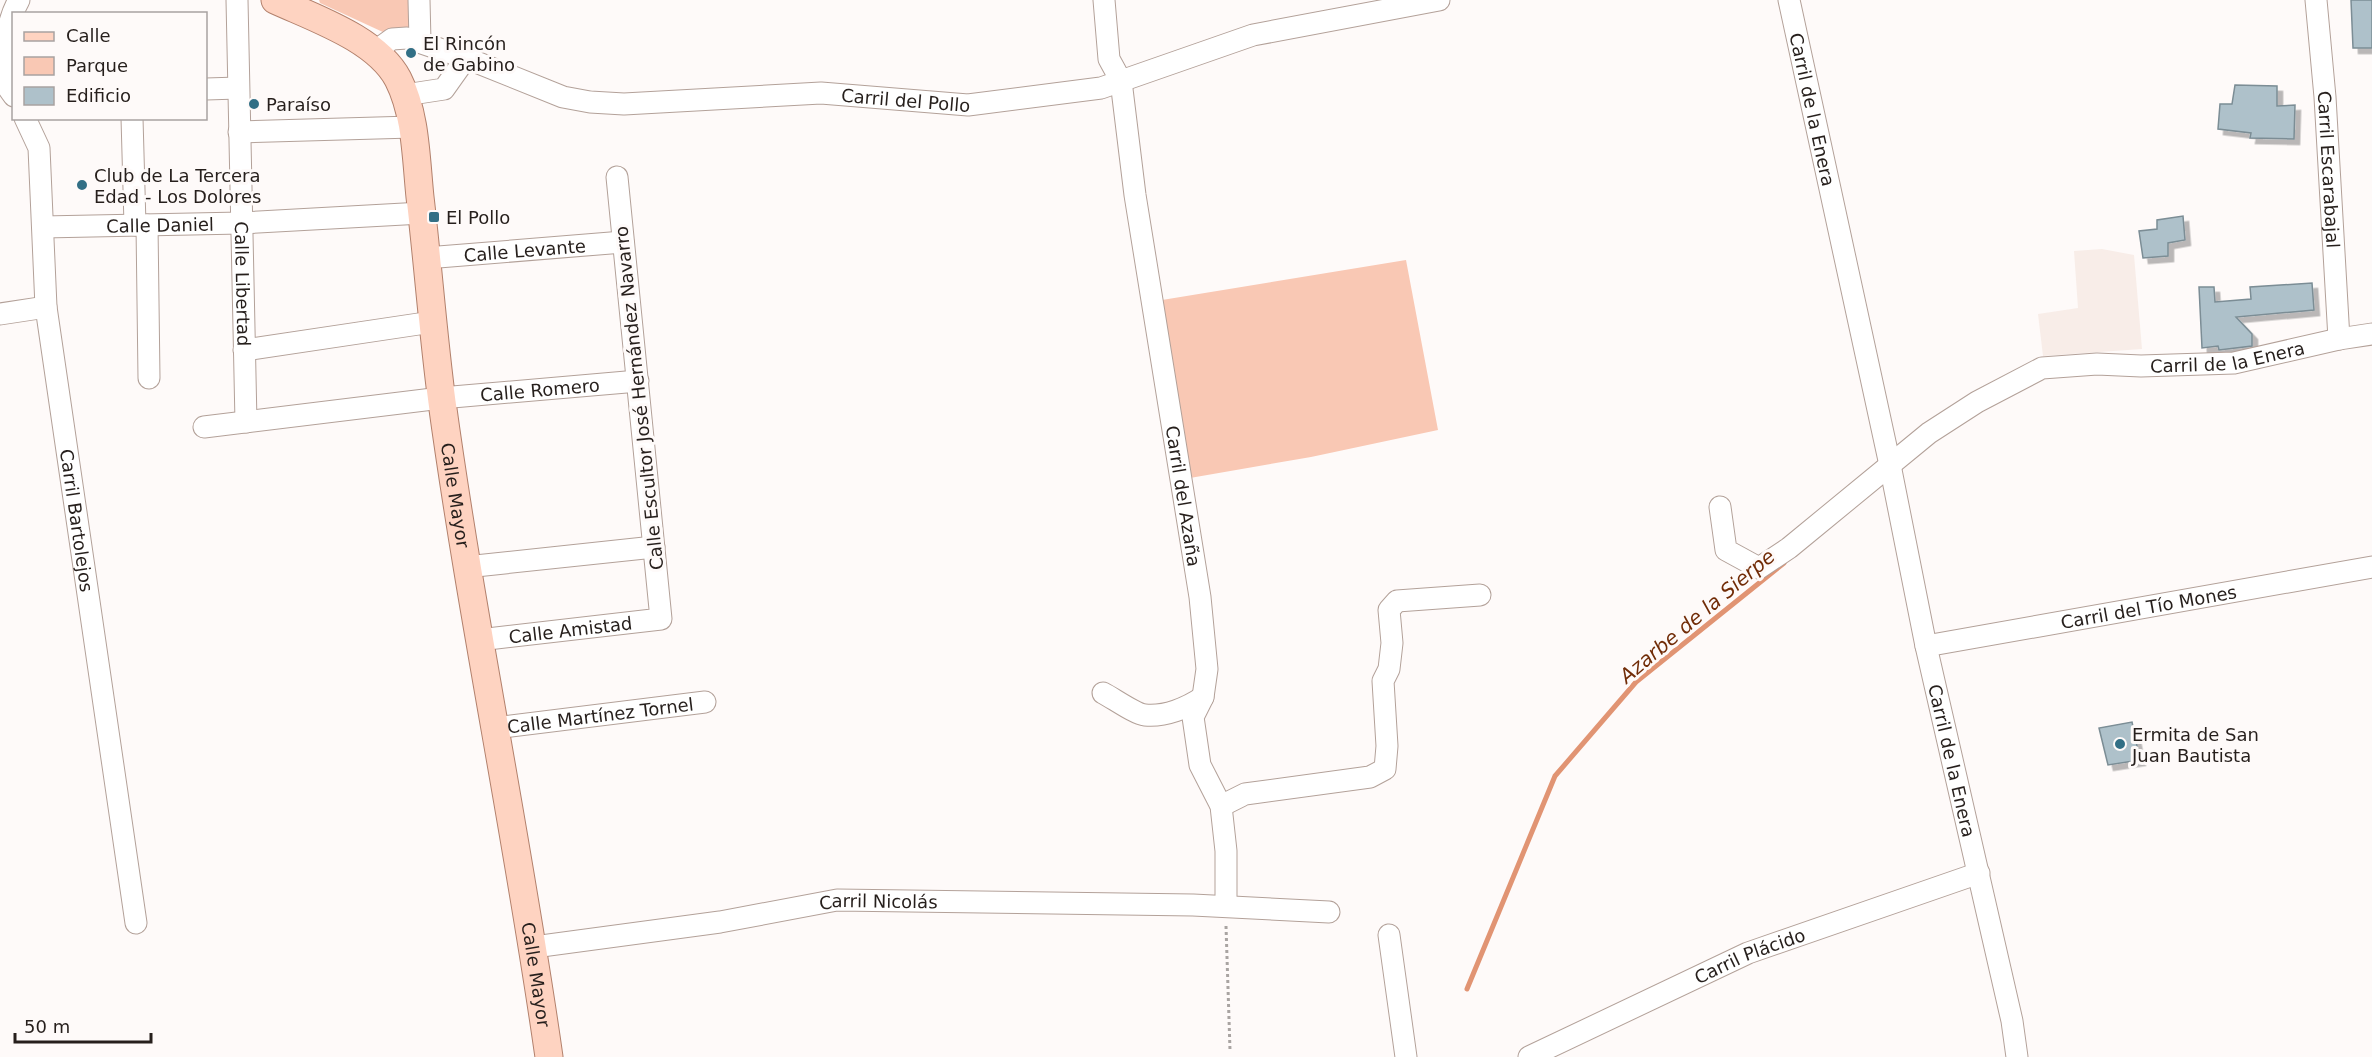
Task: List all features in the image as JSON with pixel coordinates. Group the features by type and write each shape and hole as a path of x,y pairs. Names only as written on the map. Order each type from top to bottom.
{"main road":[{"name":"Calle Mayor","path":"275,0 353,37 374,52 396,75 405,95 412,127 441,398 466,567 534,947 549,1057"}],"street":[{"path":"12,92 6,83 4,52 11,13 19,0"},
{"name":"Calle Libertad","path":"237,0 246,422"},
{"path":"419,0 420,41"},
{"name":"Carril del Azaña","path":"1104,0 1109,59 1121,81 1136,195 1200,597 1208,669 1203,697 1193,717 1200,765 1221,806 1226,851 1226,906"},
{"name":"Carril del Pollo","path":"374,52 393,39 406,38 420,41 563,97 591,102 624,104 821,93 968,105 1101,88 1253,35 1439,0"},
{"name":"Carril de la Enera","path":"1789,0 1890,465 1926,646 2012,1021 2017,1057"},
{"name":"Carril Escarabajal","path":"2316,0 2325,97 2339,339"},
{"path":"405,95 444,89 466,58"},
{"path":"207,89 238,88"},
{"name":"Carril Bartolejos","path":"26,120 39,148 46,308 136,922"},
{"path":"132,120 141,225 149,378"},
{"path":"239,132 412,127"},
{"name":"Calle Escultor José Hernández Navarro","path":"617,177 661,619"},
{"name":"Calle Daniel","path":"43,227 241,223 422,213"},
{"name":"Calle Levante","path":"426,258 623,242"},
{"path":"0,314 46,308"},
{"path":"244,350 432,322"},
{"name":"Carril de la Enera","path":"1890,465 1929,433 1977,402 2043,368 2097,364 2140,366 2234,363 2339,339 2372,334"},
{"name":"Calle Romero","path":"204,427 441,398 638,381"},
{"path":"1720,507 1726,550 1759,568 1789,548 1890,465"},
{"path":"466,567 654,547"},
{"name":"Carril del Tío Mones","path":"1926,646 2372,567"},
{"path":"1221,806 1245,794 1370,777 1386,769 1383,681 1389,669 1392,643 1389,609 1397,602 1480,595"},
{"name":"Calle Amistad","path":"479,640 661,619"},
{"path":"1103,693 1144,715 1191,706 1203,697"},
{"name":"Calle Martínez Tornel","path":"495,728 705,702"},
{"name":"Carril Plácido","path":"1529,1057 1748,953 1979,873"},
{"name":"Carril Nicolás","path":"534,947 720,922 837,900 1226,906 1329,912"},
{"path":"1389,936 1406,1057"}],"path":[{"path":"1226,906 1230,1050"}],"shaded area":[{"path":"2102,249 2134,255 2142,349 2043,356 2038,314 2078,308 2074,251"}],"green space":[{"path":"319,0 413,0 410,30 385,33 320,3"},
{"path":"1406,260 1438,430 1311,457 1190,478 1162,300"}],"building":[{"path":"2351,0 2372,0 2372,48 2353,48"},
{"path":"2235,85 2277,86 2277,106 2295,105 2294,139 2250,138 2251,133 2218,129 2220,104 2232,104"},
{"path":"2183,216 2185,240 2168,243 2168,256 2143,258 2139,231 2157,229 2157,220"},
{"path":"2312,283 2314,310 2236,317 2252,334 2252,346 2219,350 2218,346 2202,348 2199,287 2214,287 2215,302 2251,299 2250,287"},
{"name":"Ermita de San Juan Bautista","path":"2132,722 2140,760 2108,765 2099,728"}],"waterway":[{"name":"Azarbe de la Sierpe","path":"1467,989 1555,776 1636,682 1784,563"}],"place":[{"name":"El Rincón de Gabino","path":"411,53"},
{"name":"Paraíso","path":"254,104"},
{"name":"Club de La Tercera Edad - Los Dolores","path":"82,185"},
{"name":"El Pollo","path":"434,217"},
{"name":"Ermita de San Juan Bautista","path":"2120,744"}]}
